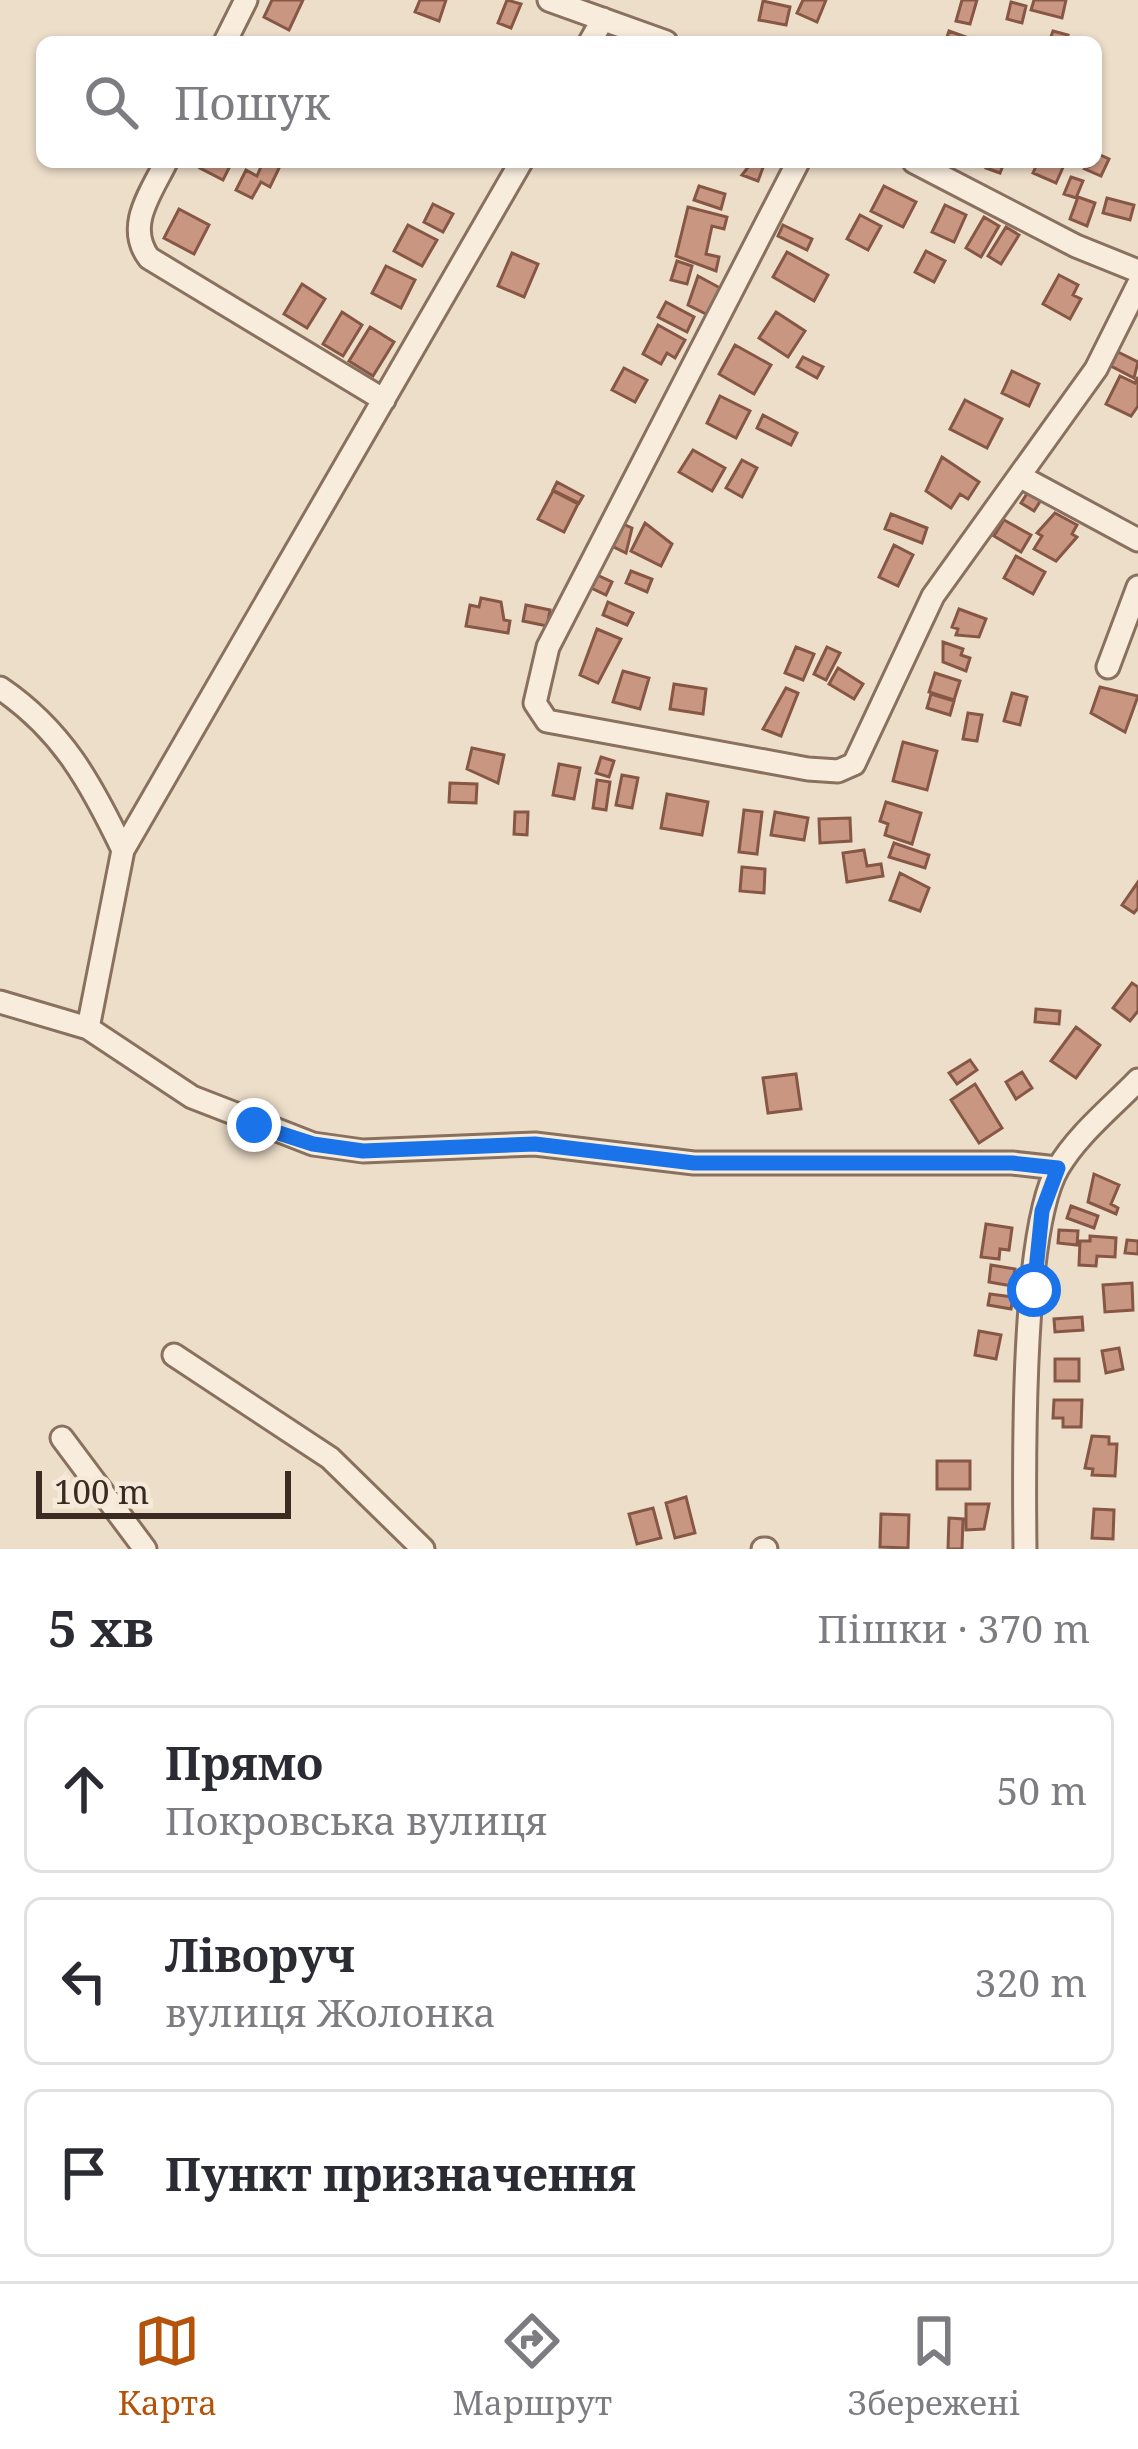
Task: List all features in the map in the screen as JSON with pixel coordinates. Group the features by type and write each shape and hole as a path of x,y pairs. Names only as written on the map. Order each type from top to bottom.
{"street":[{"path":"228,36 246,0"},
{"path":"548,0 649,36"},
{"path":"594,36 603,20"},
{"path":"163,168 139,223 141,247 149,258 384,400"},
{"path":"88,1028 123,850 518,168"},
{"path":"795,168 548,647 535,703 539,714 574,730 808,769 838,771 854,764 933,596 1023,478 1096,368 1138,285"},
{"path":"926,168 1076,246 1138,271"},
{"path":"1023,478 1138,540"},
{"path":"1108,667 1138,587"},
{"path":"0,688 32,710 75,758 123,850"},
{"path":"0,1003 88,1028 192,1097 313,1144 363,1151 535,1144 694,1163 1012,1163 1058,1168"},
{"path":"1024,1549 1024,1466 1042,1211 1058,1168 1138,1080"},
{"path":"174,1355 330,1458 423,1549"},
{"path":"62,1438 145,1549"}],"building":[{"path":"272,0 303,0 289,30 264,17"},
{"path":"420,0 446,0 439,21 415,12"},
{"path":"507,0 521,4 511,28 498,23"},
{"path":"803,0 826,0 817,22 797,13"},
{"path":"962,0 977,0 970,24 956,21"},
{"path":"1034,0 1066,0 1062,18 1031,10"},
{"path":"763,1 790,7 786,25 759,20"},
{"path":"1011,2 1026,6 1022,23 1007,19"},
{"path":"1102,156 1109,159 1101,176 1085,169 1102,168"},
{"path":"200,168 229,168 223,180"},
{"path":"260,168 279,168 270,187 261,182 252,198 236,190 246,170 257,176"},
{"path":"747,168 763,168 758,181 742,175"},
{"path":"1035,168 1063,168 1056,183 1033,173"},
{"path":"1071,177 1083,181 1076,198 1064,194"},
{"path":"699,186 725,194 721,209 694,200"},
{"path":"884,186 916,202 903,227 871,211"},
{"path":"1078,197 1095,203 1087,226 1070,219"},
{"path":"1107,198 1134,205 1130,220 1103,213"},
{"path":"433,204 453,214 443,232 424,222"},
{"path":"945,205 966,215 954,242 932,232"},
{"path":"688,207 727,217 724,229 712,226 706,254 719,257 716,271 676,256"},
{"path":"179,209 209,225 194,254 164,238"},
{"path":"860,215 881,226 868,250 847,239"},
{"path":"984,217 999,226 981,257 966,248"},
{"path":"408,225 437,240 422,266 394,251"},
{"path":"783,225 812,239 807,250 778,236"},
{"path":"1006,227 1019,235 1001,264 988,256"},
{"path":"926,251 945,261 934,282 915,272"},
{"path":"787,252 828,275 814,301 773,277"},
{"path":"512,253 538,264 524,297 498,286"},
{"path":"677,261 692,266 687,284 671,280"},
{"path":"386,266 415,280 401,308 372,293"},
{"path":"1059,275 1078,285 1073,295 1081,299 1070,319 1043,304"},
{"path":"698,276 722,289 708,315 688,305"},
{"path":"302,284 325,299 307,328 284,314"},
{"path":"666,302 694,317 687,332 658,317"},
{"path":"342,312 362,325 343,356 323,344"},
{"path":"776,312 805,331 788,357 759,338"},
{"path":"658,325 685,340 675,358 667,353 661,364 643,354"},
{"path":"370,327 394,342 373,376 349,361"},
{"path":"735,345 771,365 754,394 719,374"},
{"path":"1118,352 1138,362 1134,378 1111,366"},
{"path":"803,357 823,367 817,378 797,367"},
{"path":"624,368 647,380 635,402 612,390"},
{"path":"1012,371 1039,384 1029,406 1002,393"},
{"path":"1120,376 1135,383 1138,377 1138,406 1131,416 1106,404"},
{"path":"720,396 750,411 736,438 707,423"},
{"path":"965,400 1002,419 987,448 950,429"},
{"path":"763,415 797,433 791,445 757,428"},
{"path":"693,450 725,468 712,491 679,472"},
{"path":"942,457 979,482 968,499 960,494 951,508 926,491"},
{"path":"742,460 757,468 742,497 726,488"},
{"path":"557,482 583,496 579,503 553,490"},
{"path":"553,491 578,504 564,532 538,519"},
{"path":"1028,492 1041,500 1034,511 1021,503"},
{"path":"1055,513 1077,525 1072,534 1077,537 1056,561 1034,549 1042,536 1037,533"},
{"path":"891,514 927,528 922,543 885,529"},
{"path":"1004,520 1031,535 1021,552 994,536"},
{"path":"621,523 632,528 626,553 610,545"},
{"path":"645,523 672,544 661,566 631,551"},
{"path":"894,545 913,555 898,586 879,577"},
{"path":"1016,556 1045,572 1033,594 1004,578"},
{"path":"631,571 652,579 647,592 626,583"},
{"path":"593,573 612,582 606,595 587,586"},
{"path":"481,598 501,602 504,620 510,621 508,633 466,626 470,605 479,607"},
{"path":"608,602 633,613 627,625 603,615"},
{"path":"526,605 550,610 547,626 523,621"},
{"path":"959,609 986,619 979,637 956,635 958,629 952,627"},
{"path":"597,629 621,639 598,683 580,675"},
{"path":"943,642 963,649 961,655 970,658 966,671 943,662"},
{"path":"796,647 814,654 803,680 785,673"},
{"path":"827,647 840,653 826,680 814,674"},
{"path":"838,668 863,684 854,699 829,684"},
{"path":"623,671 649,678 640,709 613,702"},
{"path":"935,673 960,681 954,700 929,692"},
{"path":"674,684 706,689 703,714 670,709"},
{"path":"1100,687 1138,696 1125,732 1091,713"},
{"path":"786,688 798,693 781,736 763,729"},
{"path":"1012,693 1027,697 1020,725 1004,721"},
{"path":"931,694 954,701 950,715 927,708"},
{"path":"968,713 982,715 977,741 963,739"},
{"path":"903,742 937,751 927,790 893,781"},
{"path":"472,748 504,755 498,783 467,769"},
{"path":"601,757 614,761 609,777 596,773"},
{"path":"559,764 580,768 574,799 553,795"},
{"path":"622,775 638,778 632,808 616,805"},
{"path":"597,780 610,782 606,810 593,808"},
{"path":"450,783 477,784 476,803 449,802"},
{"path":"667,794 708,802 702,835 661,828"},
{"path":"886,802 921,813 912,844 885,835 888,824 880,821"},
{"path":"744,810 762,812 757,854 739,852"},
{"path":"515,812 528,812 527,835 514,834"},
{"path":"775,812 808,818 804,840 771,835"},
{"path":"850,818 851,841 820,843 819,819"},
{"path":"894,843 929,855 925,868 889,857"},
{"path":"864,850 867,866 881,864 883,876 847,882 843,853"},
{"path":"742,867 765,869 764,893 740,891"},
{"path":"900,873 929,888 920,911 890,900"},
{"path":"1138,882 1138,908 1134,913 1122,905"},
{"path":"1132,983 1138,987 1138,1011 1130,1021 1113,1008"},
{"path":"1036,1009 1060,1011 1059,1024 1035,1022"},
{"path":"1076,1027 1100,1045 1076,1078 1051,1061"},
{"path":"970,1060 977,1070 957,1084 949,1073"},
{"path":"1022,1072 1032,1088 1016,1099 1006,1082"},
{"path":"796,1074 801,1109 768,1113 763,1078"},
{"path":"975,1084 1002,1128 979,1143 951,1100"},
{"path":"1094,1174 1119,1185 1111,1204 1118,1208 1116,1214 1088,1202"},
{"path":"1071,1206 1098,1216 1094,1228 1067,1218"},
{"path":"986,1224 1012,1228 1009,1250 1000,1249 999,1259 981,1257"},
{"path":"1059,1230 1078,1231 1077,1245 1058,1243"},
{"path":"1090,1236 1116,1238 1115,1257 1097,1256 1096,1266 1079,1265 1080,1241 1090,1241"},
{"path":"1127,1240 1138,1241 1138,1254 1125,1253"},
{"path":"991,1265 1015,1269 1012,1286 989,1282"},
{"path":"1132,1283 1133,1310 1105,1312 1103,1285"},
{"path":"990,1294 1013,1297 1011,1309 988,1305"},
{"path":"1082,1317 1083,1330 1055,1332 1054,1319"},
{"path":"979,1331 1001,1335 996,1359 975,1355"},
{"path":"1119,1348 1123,1369 1106,1373 1102,1351"},
{"path":"1055,1359 1079,1359 1079,1381 1055,1381"},
{"path":"1054,1400 1082,1400 1081,1427 1063,1427 1063,1418 1053,1418"},
{"path":"1092,1436 1109,1437 1109,1444 1117,1444 1115,1476 1092,1475 1093,1469 1085,1468"},
{"path":"937,1461 970,1461 970,1489 937,1489"},
{"path":"686,1497 695,1533 675,1538 666,1503"},
{"path":"966,1504 989,1504 984,1529 966,1530"},
{"path":"653,1508 661,1538 637,1544 629,1514"},
{"path":"1094,1509 1114,1510 1113,1539 1092,1538"},
{"path":"881,1514 909,1515 908,1548 880,1547"},
{"path":"949,1518 963,1519 962,1549 948,1549"}],"route":[{"path":"254,1125 313,1144 363,1151 535,1144 694,1163 1012,1163 1058,1168 1042,1211 1034,1290"}]}
